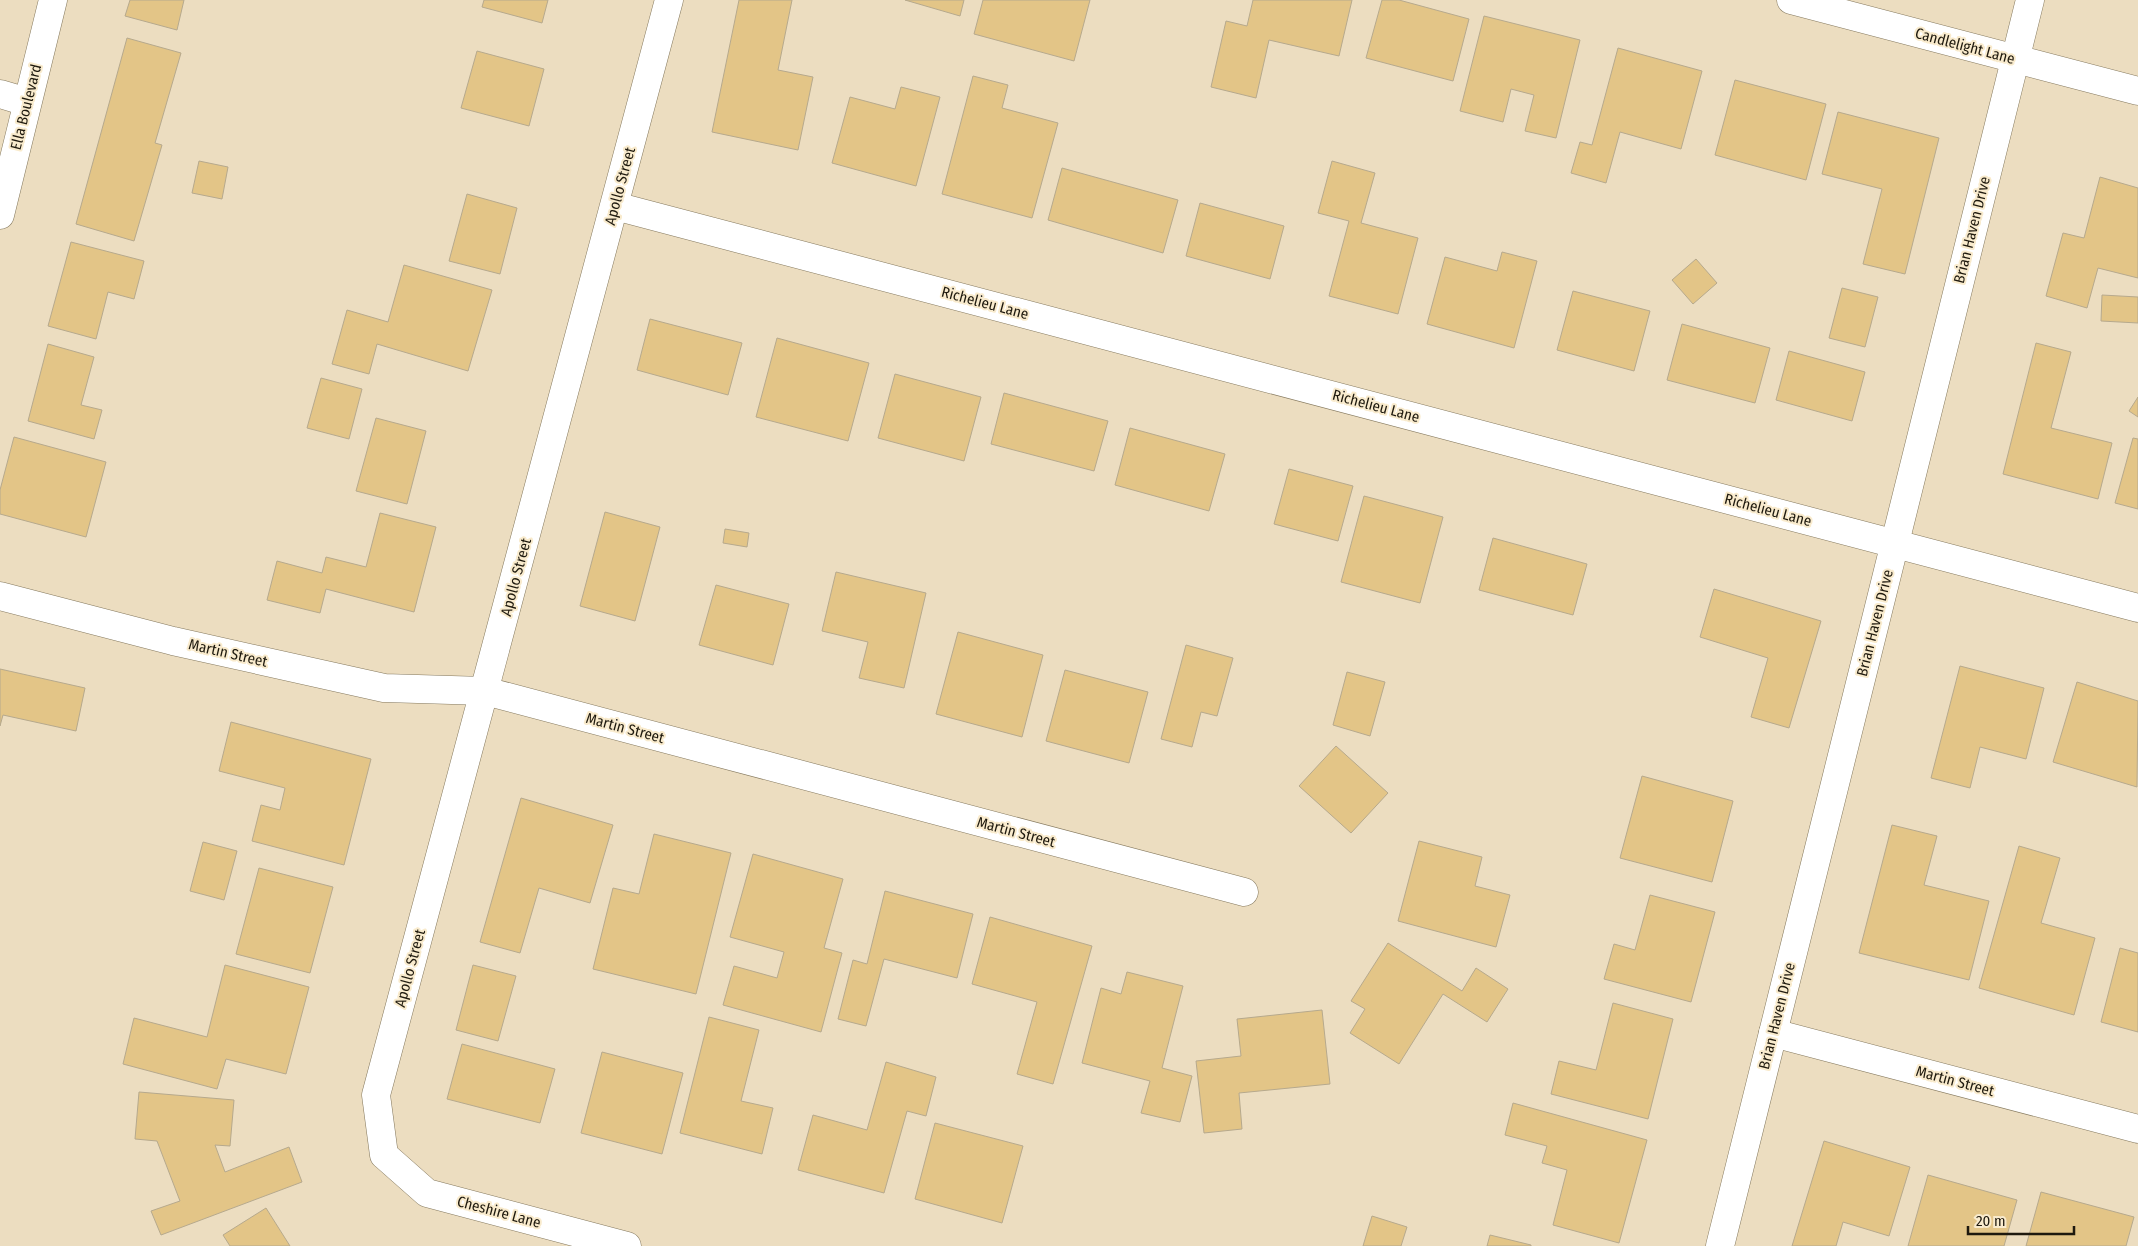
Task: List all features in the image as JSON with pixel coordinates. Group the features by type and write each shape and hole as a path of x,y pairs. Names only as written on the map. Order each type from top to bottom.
{"street":[{"name":"Ella Boulevard","path":"0,215 53,0"},
{"name":"Apollo Street","path":"384,1155 376,1095 669,0"},
{"name":"Candlelight Lane","path":"1792,0 2138,91"},
{"name":"Brian Haven Drive","path":"1720,1246 2030,0"},
{"path":"0,94 27,102"},
{"name":"Richelieu Lane","path":"615,206 2138,608"},
{"name":"Martin Street","path":"0,596 173,641 384,688 485,690 1244,892"},
{"name":"Martin Street","path":"1773,1033 2138,1129"},
{"name":"Cheshire Lane","path":"384,1155 427,1193 627,1246"}],"building":[{"path":"130,0 184,0 177,30 125,16"},
{"path":"484,0 548,0 542,23 482,7"},
{"path":"739,0 792,0 778,70 813,77 798,150 712,132"},
{"path":"905,0 964,0 960,16"},
{"path":"983,0 1090,0 1074,61 974,34"},
{"path":"1253,0 1352,0 1339,56 1269,40 1256,98 1211,87 1226,21 1247,26"},
{"path":"1382,0 1399,0 1469,19 1453,81 1366,58"},
{"path":"1484,16 1580,40 1556,138 1525,131 1534,95 1511,89 1503,122 1460,111"},
{"path":"127,38 181,53 155,143 162,145 134,241 76,224"},
{"path":"1618,48 1702,71 1681,149 1620,132 1606,183 1571,173 1580,142 1592,145"},
{"path":"477,51 544,69 529,126 461,108"},
{"path":"973,76 1008,85 1002,108 1058,123 1032,218 942,194"},
{"path":"1735,80 1826,104 1806,180 1715,155"},
{"path":"901,87 940,97 916,186 832,163 850,97 895,109"},
{"path":"1838,112 1939,138 1905,274 1863,264 1882,189 1822,174"},
{"path":"199,161 228,167 222,199 192,193"},
{"path":"1332,161 1375,173 1361,223 1418,238 1398,314 1329,296 1349,221 1318,213"},
{"path":"1062,168 1178,200 1163,253 1048,220"},
{"path":"2100,177 2138,188 2138,278 2098,268 2087,308 2046,296 2063,233 2084,238"},
{"path":"467,194 517,208 500,274 449,261"},
{"path":"1200,203 1284,226 1270,279 1186,256"},
{"path":"71,242 144,261 134,299 108,292 96,339 48,326"},
{"path":"1502,252 1537,261 1514,348 1427,324 1445,257 1497,271"},
{"path":"1696,259 1717,283 1693,304 1672,280"},
{"path":"404,265 492,290 468,371 377,344 369,374 332,364 347,310 388,322"},
{"path":"1842,288 1878,297 1865,347 1829,338"},
{"path":"1573,291 1650,311 1634,371 1557,350"},
{"path":"2102,295 2138,297 2138,323 2101,321"},
{"path":"650,319 742,343 728,395 637,370"},
{"path":"1682,324 1770,348 1755,403 1667,380"},
{"path":"777,338 869,363 848,441 756,417"},
{"path":"2036,343 2071,352 2051,428 2112,443 2098,499 2003,474"},
{"path":"48,344 94,357 81,405 102,410 94,439 28,421"},
{"path":"1789,351 1865,372 1852,421 1776,400"},
{"path":"895,374 981,397 964,461 878,438"},
{"path":"321,378 362,389 349,439 307,428"},
{"path":"1004,393 1108,421 1094,471 991,444"},
{"path":"2138,397 2138,417 2129,411"},
{"path":"376,418 426,431 407,504 356,491"},
{"path":"1130,428 1225,454 1209,511 1115,485"},
{"path":"14,437 106,462 86,537 0,514 0,490"},
{"path":"2133,438 2138,439 2138,509 2115,503"},
{"path":"1289,469 1353,486 1338,541 1274,524"},
{"path":"1364,496 1443,517 1420,603 1341,582"},
{"path":"605,512 660,527 635,621 580,606"},
{"path":"380,513 436,527 414,612 326,589 320,613 267,600 277,561 322,573 326,557 366,567"},
{"path":"725,529 749,533 747,547 723,543"},
{"path":"1493,538 1587,564 1573,615 1479,590"},
{"path":"836,572 926,593 904,688 859,678 868,642 822,631"},
{"path":"716,585 789,604 773,665 699,645"},
{"path":"1714,589 1821,621 1789,728 1751,717 1768,658 1700,637"},
{"path":"958,632 1043,655 1022,737 936,714"},
{"path":"1186,645 1233,658 1217,716 1201,712 1192,747 1161,739"},
{"path":"1960,666 2044,688 2026,759 1980,747 1970,788 1931,778"},
{"path":"0,669 85,688 76,731 3,715 0,726"},
{"path":"1065,670 1148,692 1129,763 1046,741"},
{"path":"1347,672 1385,682 1370,736 1333,725"},
{"path":"2077,682 2138,701 2137,787 2053,762"},
{"path":"231,722 371,759 344,865 252,841 261,805 280,810 285,788 219,771"},
{"path":"1336,746 1388,793 1351,833 1299,786"},
{"path":"1642,776 1733,801 1712,882 1620,858"},
{"path":"521,798 613,825 590,903 539,888 520,953 480,942"},
{"path":"1892,825 1937,836 1924,885 1989,901 1969,980 1859,953"},
{"path":"654,834 731,853 696,994 593,969 613,888 639,894"},
{"path":"1419,841 1482,857 1475,886 1510,895 1496,947 1398,921"},
{"path":"203,842 237,851 224,900 190,891"},
{"path":"2019,846 2060,858 2041,923 2095,938 2074,1015 1979,988"},
{"path":"753,854 843,879 824,948 842,953 821,1032 723,1005 734,966 777,978 784,952 730,937"},
{"path":"259,868 333,887 310,973 236,954"},
{"path":"885,891 973,914 957,978 884,959 866,1026 838,1019 853,960 867,964"},
{"path":"1650,895 1715,912 1691,1002 1604,979 1614,944 1635,950"},
{"path":"990,917 1092,946 1053,1084 1017,1074 1037,1002 972,984"},
{"path":"1388,943 1462,991 1476,968 1508,989 1487,1022 1443,994 1399,1064 1350,1033 1365,1009 1351,1001"},
{"path":"2120,948 2138,953 2138,1032 2101,1022"},
{"path":"225,965 309,987 286,1074 226,1059 217,1089 123,1064 134,1018 207,1037"},
{"path":"473,965 516,976 498,1041 456,1030"},
{"path":"1127,972 1183,986 1162,1068 1192,1076 1180,1122 1141,1113 1150,1081 1082,1063 1101,988 1121,994"},
{"path":"1613,1003 1673,1019 1648,1119 1551,1094 1559,1061 1596,1070"},
{"path":"1322,1010 1330,1084 1239,1093 1242,1129 1204,1133 1196,1061 1241,1056 1237,1019"},
{"path":"709,1017 759,1030 741,1101 773,1108 762,1154 680,1133"},
{"path":"462,1044 555,1069 540,1123 447,1099"},
{"path":"602,1052 683,1073 662,1154 581,1133"},
{"path":"886,1062 936,1077 926,1116 907,1111 884,1193 798,1170 813,1115 867,1130"},
{"path":"139,1092 234,1100 230,1146 215,1145 225,1172 289,1147 302,1182 161,1235 151,1211 180,1201 157,1141 135,1139"},
{"path":"1513,1103 1647,1140 1619,1243 1553,1225 1567,1170 1542,1163 1547,1146 1505,1135"},
{"path":"935,1123 1023,1146 1002,1223 915,1199"},
{"path":"1824,1141 1910,1167 1889,1236 1843,1222 1836,1246 1792,1246"},
{"path":"1928,1175 2017,1200 2004,1246 1908,1246"},
{"path":"2041,1192 2134,1217 2126,1246 2026,1246"},
{"path":"266,1208 290,1246 230,1246 223,1235"},
{"path":"1372,1216 1407,1227 1401,1246 1363,1246"},
{"path":"1490,1235 1531,1245 1531,1246 1487,1246"}]}
